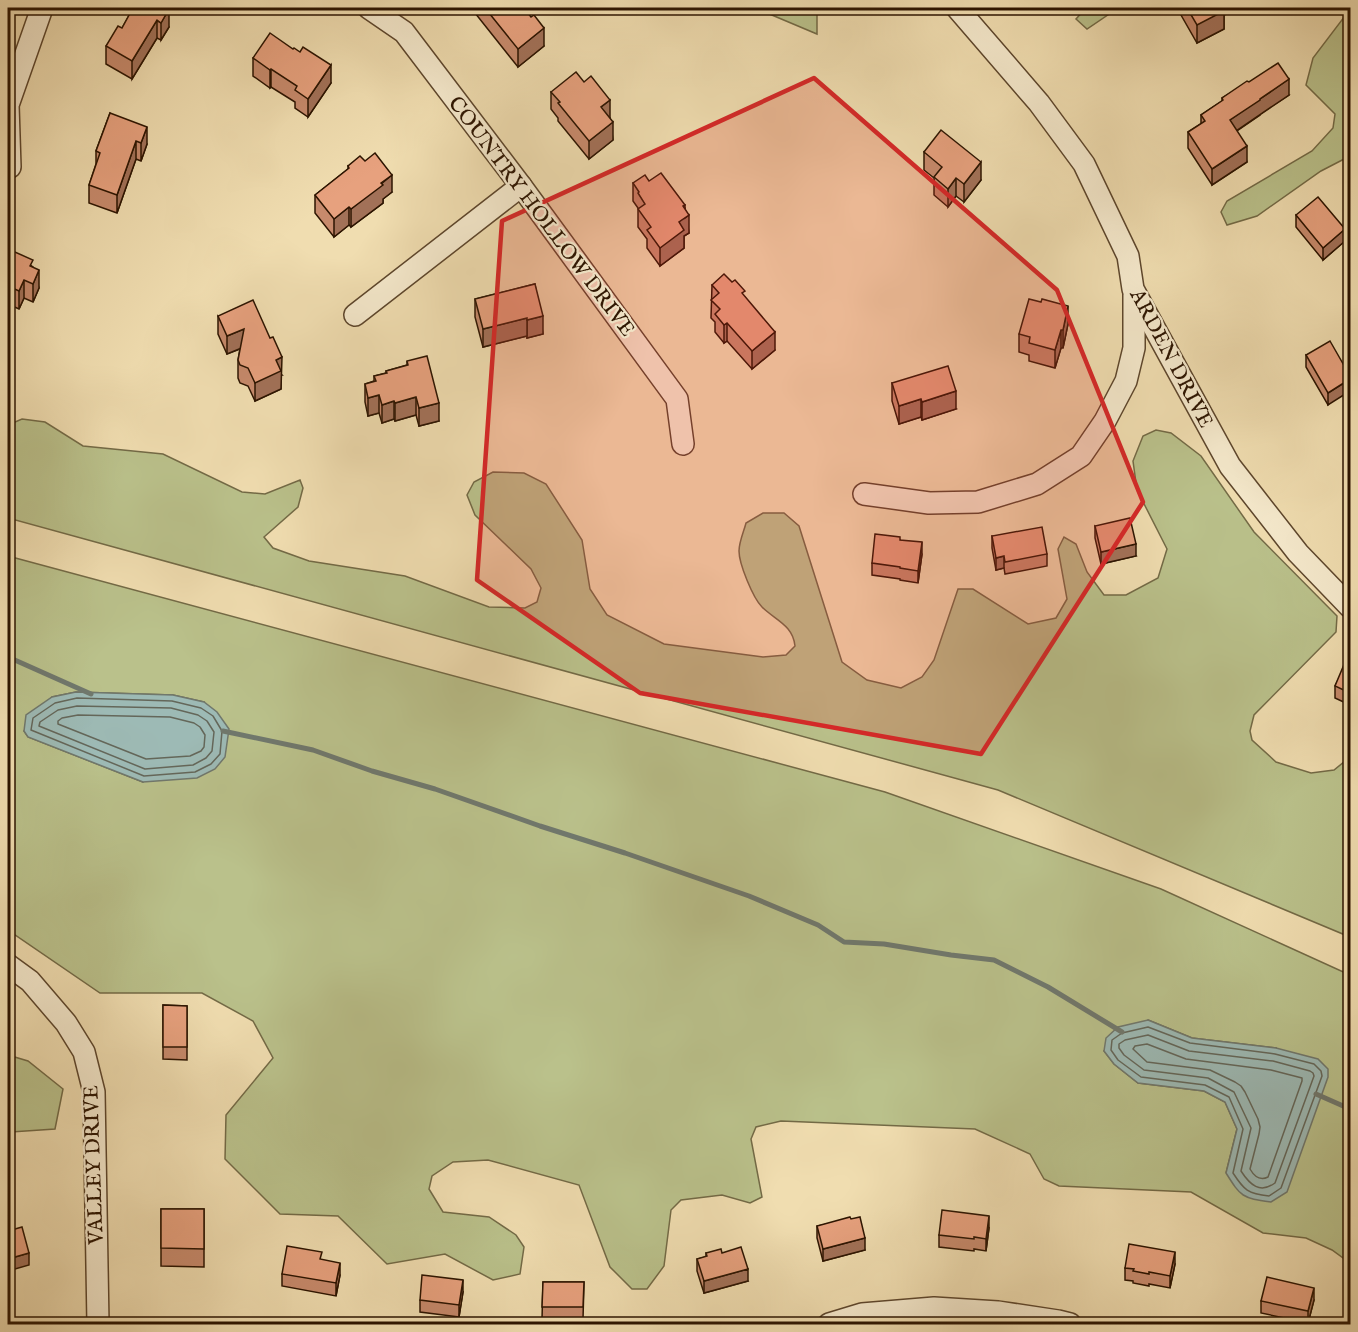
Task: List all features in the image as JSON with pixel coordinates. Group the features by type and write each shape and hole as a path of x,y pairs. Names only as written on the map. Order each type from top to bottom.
{"street":[{"path":"10,167 8,105 42,8"},
{"name":"COUNTRY HOLLOW DRIVE","path":"369,8 404,32 677,399 683,444"},
{"name":"ARDEN DRIVE","path":"957,8 1039,103 1084,165 1128,256 1133,289 1230,466 1298,553 1350,607"},
{"path":"355,315 520,186"},
{"path":"864,494 929,503 978,502 1037,484 1081,456 1105,421 1126,381 1134,348 1133,289"},
{"name":"VALLEY DRIVE","path":"8,965 30,981 66,1023 84,1052 94,1092 98,1324"},
{"path":"834,1324 862,1314 934,1308 998,1312 1070,1324"}],"highlighted area":[{"path":"814,78 1057,290 1143,502 981,754 640,693 477,580 502,221"}],"green space":[{"path":"755,8 817,8 817,34"},
{"path":"1086,8 1118,8 1087,29 1076,19"},
{"path":"1342,8 1350,8 1350,156 1321,171 1257,216 1227,225 1221,212 1227,201 1312,151 1333,128 1335,114 1306,85 1313,58 1345,16"},
{"path":"22,419 45,422 83,446 163,454 242,492 265,494 300,480 303,488 298,507 264,537 273,548 309,561 405,576 489,607 525,608 537,602 541,588 531,569 475,515 467,495 474,482 493,472 524,473 546,484 582,540 590,589 607,615 664,644 763,657 786,655 795,646 794,639 783,624 762,607 755,596 741,564 739,548 746,523 763,513 784,513 799,526 842,662 867,680 901,688 922,677 934,660 958,589 973,589 1028,624 1056,618 1067,599 1058,549 1064,537 1076,544 1087,572 1104,595 1126,595 1158,578 1167,549 1137,490 1133,461 1143,436 1156,430 1171,433 1201,456 1254,532 1337,616 1336,632 1254,715 1250,731 1252,740 1276,762 1311,773 1334,770 1350,757 1350,937 998,790 8,518 8,425"},
{"path":"8,556 885,792 1161,889 1350,975 1350,1263 1332,1250 1306,1238 1263,1233 1191,1192 1059,1186 1044,1179 1030,1154 975,1129 781,1121 756,1127 751,1139 762,1197 750,1203 722,1195 681,1200 671,1210 664,1266 647,1289 632,1289 610,1267 579,1185 488,1160 453,1162 432,1176 429,1189 443,1212 489,1217 516,1235 524,1247 520,1274 493,1280 445,1254 387,1264 338,1216 280,1214 225,1159 226,1115 273,1058 253,1021 202,993 100,993 8,930","holes":["76,692 173,695 204,702 143,782 28,737 24,731 52,697","1148,1020 1192,1038 1276,1048 1226,1173 1237,1129 1225,1102 1204,1091 1138,1083 1114,1064 1104,1051"]},
{"path":"8,1055 28,1061 63,1089 55,1129 11,1132 8,1129"}],"water":[{"path":"76,692 173,695 204,702 217,712 229,729 225,757 215,769 197,778 143,782 28,737 24,731 26,715 52,697"},
{"path":"1148,1020 1192,1038 1276,1048 1318,1059 1328,1069 1328,1077 1287,1192 1271,1202 1254,1199 1239,1192 1231,1181 1226,1173 1237,1129 1225,1102 1204,1091 1138,1083 1114,1064 1104,1051 1106,1038 1118,1027"}],"building":[{"path":"133,8 169,9 161,23 157,20 132,61 106,46 118,26 122,28"},
{"path":"485,8 524,8 531,17 534,15 544,28 518,49"},
{"path":"1187,8 1224,8 1222,10 1224,11 1197,25"},
{"path":"270,33 293,49 300,52 303,47 331,65 308,99 295,90 297,86 253,58"},
{"path":"1278,63 1289,79 1230,120 1247,146 1212,169 1188,132 1205,121 1201,115 1223,100 1222,98"},
{"path":"576,72 584,82 591,76 610,100 601,107 613,122 589,141 551,92"},
{"path":"110,113 147,127 141,143 136,141 117,195 89,185 100,153 96,151"},
{"path":"941,130 981,162 964,184 956,178 948,189 934,177 942,167 924,152"},
{"path":"375,153 392,175 381,183 383,185 334,219 315,195 349,168 348,166 360,156 365,161"},
{"path":"661,173 685,205 683,206 689,215 679,222 684,230 660,248 647,230 651,227 638,209 645,204 633,183 645,175 649,181"},
{"path":"1318,197 1345,229 1323,248 1296,215"},
{"path":"8,249 33,260 30,266 39,270 33,284 24,280 19,291 8,286"},
{"path":"724,274 732,282 735,280 745,291 742,293 775,332 752,351 727,323 724,325 715,314 720,309 711,300 719,293 712,285"},
{"path":"535,284 543,316 483,329 475,299"},
{"path":"1029,299 1041,302 1042,299 1068,306 1063,330 1061,330 1055,350 1029,343 1030,337 1019,334"},
{"path":"253,300 270,338 273,337 282,357 276,360 281,371 255,383 248,368 240,365 238,360 244,329 227,336 218,316"},
{"path":"1330,341 1350,379 1328,393 1306,355"},
{"path":"427,356 439,403 419,408 416,397 382,405 379,395 368,398 365,384 376,381 374,376 408,365 407,361"},
{"path":"948,366 956,391 922,402 921,399 899,406 892,383"},
{"path":"1130,518 1136,544 1101,552 1095,526"},
{"path":"1042,527 1047,554 1005,562 1004,556 996,558 992,536"},
{"path":"875,534 922,542 918,571 872,563"},
{"path":"1348,655 1350,657 1350,693 1335,686"},
{"path":"163,1005 187,1006 187,1047 163,1047"},
{"path":"161,1209 204,1209 204,1249 161,1248"},
{"path":"942,1210 989,1216 986,1239 939,1235"},
{"path":"850,1217 851,1219 860,1217 865,1238 823,1249 817,1226"},
{"path":"22,1227 29,1253 8,1259 8,1231"},
{"path":"1129,1244 1175,1252 1170,1276 1125,1268"},
{"path":"287,1246 322,1252 320,1259 340,1263 336,1283 282,1274"},
{"path":"741,1247 748,1269 704,1281 697,1259 707,1256 706,1253 721,1249 722,1253"},
{"path":"422,1275 463,1280 459,1305 420,1300"},
{"path":"1267,1277 1314,1288 1308,1311 1261,1301"},
{"path":"543,1282 584,1282 583,1307 542,1307"}],"waterway":[{"path":"8,657 91,694"},
{"path":"223,731 313,750 625,853 749,896 818,925 844,942 884,944 994,960 1048,987 1122,1032"},
{"path":"1316,1094 1350,1109"}]}
